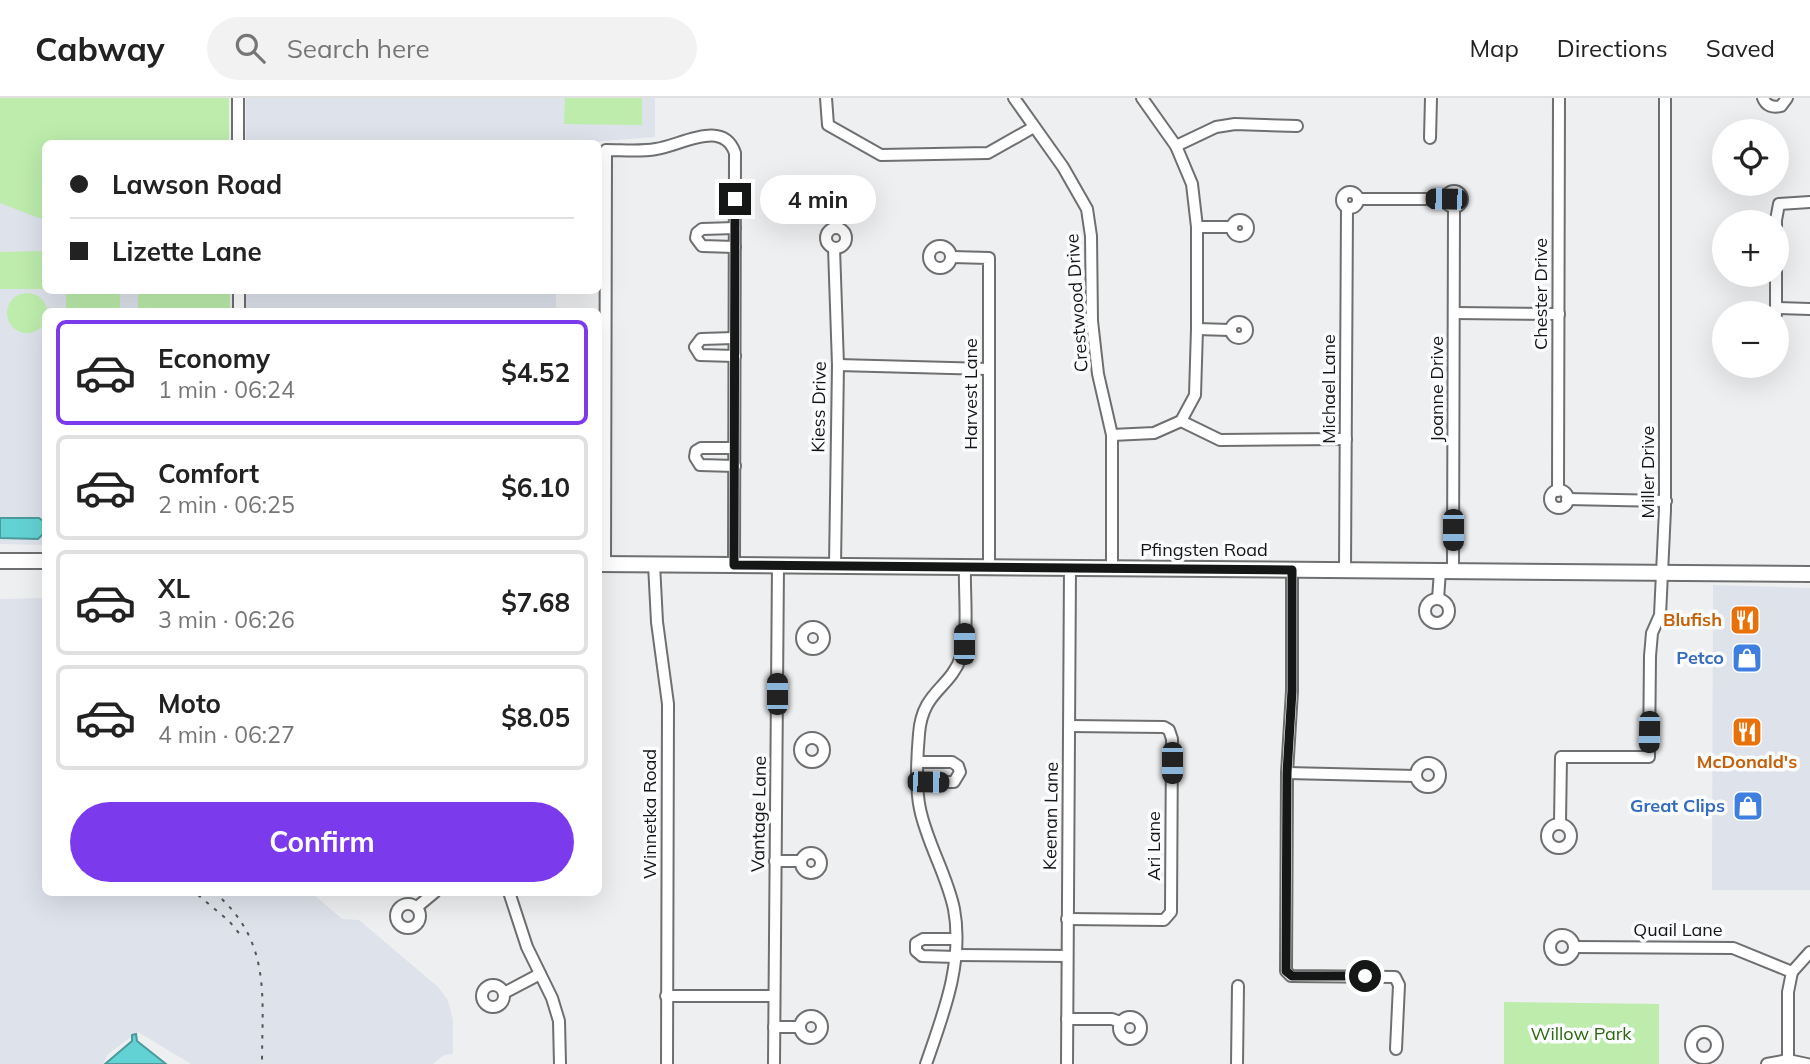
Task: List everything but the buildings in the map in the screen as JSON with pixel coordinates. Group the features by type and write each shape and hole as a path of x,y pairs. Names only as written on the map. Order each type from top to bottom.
{"main road":[{"path":"0,561 42,561"},
{"name":"Pfingsten Road","path":"602,564 1810,574"}],"street":[{"path":"238,98 238,140"},
{"path":"826,98 828,125 881,155 988,153 1034,127"},
{"name":"Crestwood Drive","path":"1014,98 1063,167 1087,209 1091,236 1092,321 1098,374 1112,435 1112,568"},
{"path":"1112,435 1154,433 1181,421 1195,395 1197,227 1192,184 1176,146 1143,98"},
{"path":"1430,138 1431,98"},
{"name":"Chester Drive","path":"1559,98 1558,491 1564,493 1567,499 1666,501"},
{"name":"Miller Drive","path":"1560,824 1561,757 1649,757 1650,656 1652,633 1660,615 1666,501 1665,98"},
{"path":"1763,98 1769,106 1777,107 1787,98"},
{"path":"1176,146 1216,127 1235,124 1297,126"},
{"path":"602,564 606,150 654,150 696,137 715,136 725,138 732,144 735,153 734,565"},
{"name":"Joanne Drive","path":"1347,208 1355,207 1358,199 1416,198 1450,203 1455,313 1446,571 1438,599"},
{"path":"1776,301 1776,220 1779,204 1810,202"},
{"name":"Michael Lane","path":"1345,570 1347,208"},
{"path":"1197,227 1231,227"},
{"path":"735,228 702,229 696,238 702,246 735,247"},
{"name":"Kiess Drive","path":"834,248 838,365 835,566"},
{"name":"Harvest Lane","path":"952,257 989,258 989,567"},
{"path":"1789,310 1810,309"},
{"path":"1455,313 1559,314"},
{"path":"1197,329 1230,330"},
{"path":"734,338 701,339 695,347 700,355 735,356"},
{"path":"838,365 988,369"},
{"path":"1181,421 1220,440 1346,439"},
{"path":"734,447 701,448 696,451 695,457 697,463 705,466 735,466"},
{"name":"Winnetka Road","path":"654,564 657,622 668,704 667,1064"},
{"name":"Vantage Lane","path":"774,1064 778,565"},
{"path":"926,1064 949,999 956,939 954,911 920,811 920,719 936,689 955,671 964,644 965,567"},
{"name":"Keenan Lane","path":"1067,1064 1070,568"},
{"path":"1292,570 1286,971 1292,976 1395,977 1399,985 1396,1049"},
{"path":"777,638 802,638"},
{"name":"Ari Lane","path":"1067,919 1167,919 1171,912 1172,899 1172,739 1169,730 1164,727 1070,726"},
{"path":"778,750 801,750"},
{"path":"919,762 951,762 958,766 960,772 954,782 919,782"},
{"path":"1287,773 1416,776"},
{"path":"775,861 801,861"},
{"path":"417,907 430,896"},
{"path":"510,896 527,947 552,998 558,1021 560,1064"},
{"path":"956,939 923,939 916,943 915,947 922,956 1067,956"},
{"name":"Quail Lane","path":"1575,947 1733,948 1792,972"},
{"path":"1788,1060 1788,992 1792,972 1810,952"},
{"path":"504,993 540,974"},
{"path":"1237,1064 1238,986"},
{"path":"666,996 775,996"},
{"path":"1067,1019 1112,1019 1120,1023"},
{"path":"774,1027 800,1027"},
{"path":"1767,1064 1788,1060 1807,1064"}],"shaded area":[{"path":"0,98 229,98 229,140 42,140 42,294 230,294 230,308 42,308 42,545 0,544"},
{"path":"246,98 655,98 655,137 602,141 246,140"},
{"path":"246,294 556,294 556,308 246,308"},
{"path":"1713,585 1810,588 1810,890 1712,890"},
{"path":"42,598 42,896 315,896 342,919 359,920 438,987 447,999 453,1021 453,1054 444,1055 433,1064 191,1064 138,1032 108,1054 103,1064 0,1064 0,599"}],"green space":[{"path":"0,98 229,98 229,140 42,140 42,218 0,203"},
{"path":"565,98 642,98 642,125 564,124"},
{"path":"42,251 42,289 0,289 0,252"},
{"path":"27,293 41,299 45,306 42,308 41,327 27,333 13,327 7,313 13,299"},
{"path":"66,294 120,294 120,308 66,308"},
{"path":"138,294 230,294 230,308 138,308"},
{"name":"Willow Park","path":"1504,1002 1659,1004 1659,1064 1504,1064"}],"water":[{"path":"0,518 42,520 42,535 38,539 0,538"},
{"path":"136,1034 137,1041 166,1064 105,1064 132,1041 132,1035"}],"railway":[{"path":"199,896 229,921 243,938"},
{"path":"218,896 233,911 255,950 262,993 262,1064"}],"place":[{"name":"Blufish","path":"1745,620"},
{"name":"Petco","path":"1747,658"},
{"name":"McDonald's","path":"1747,732"},
{"name":"Great Clips","path":"1748,806"}],"route":[{"path":"735,199 734,565 1292,570 1286,971 1292,976 1365,976"}]}
